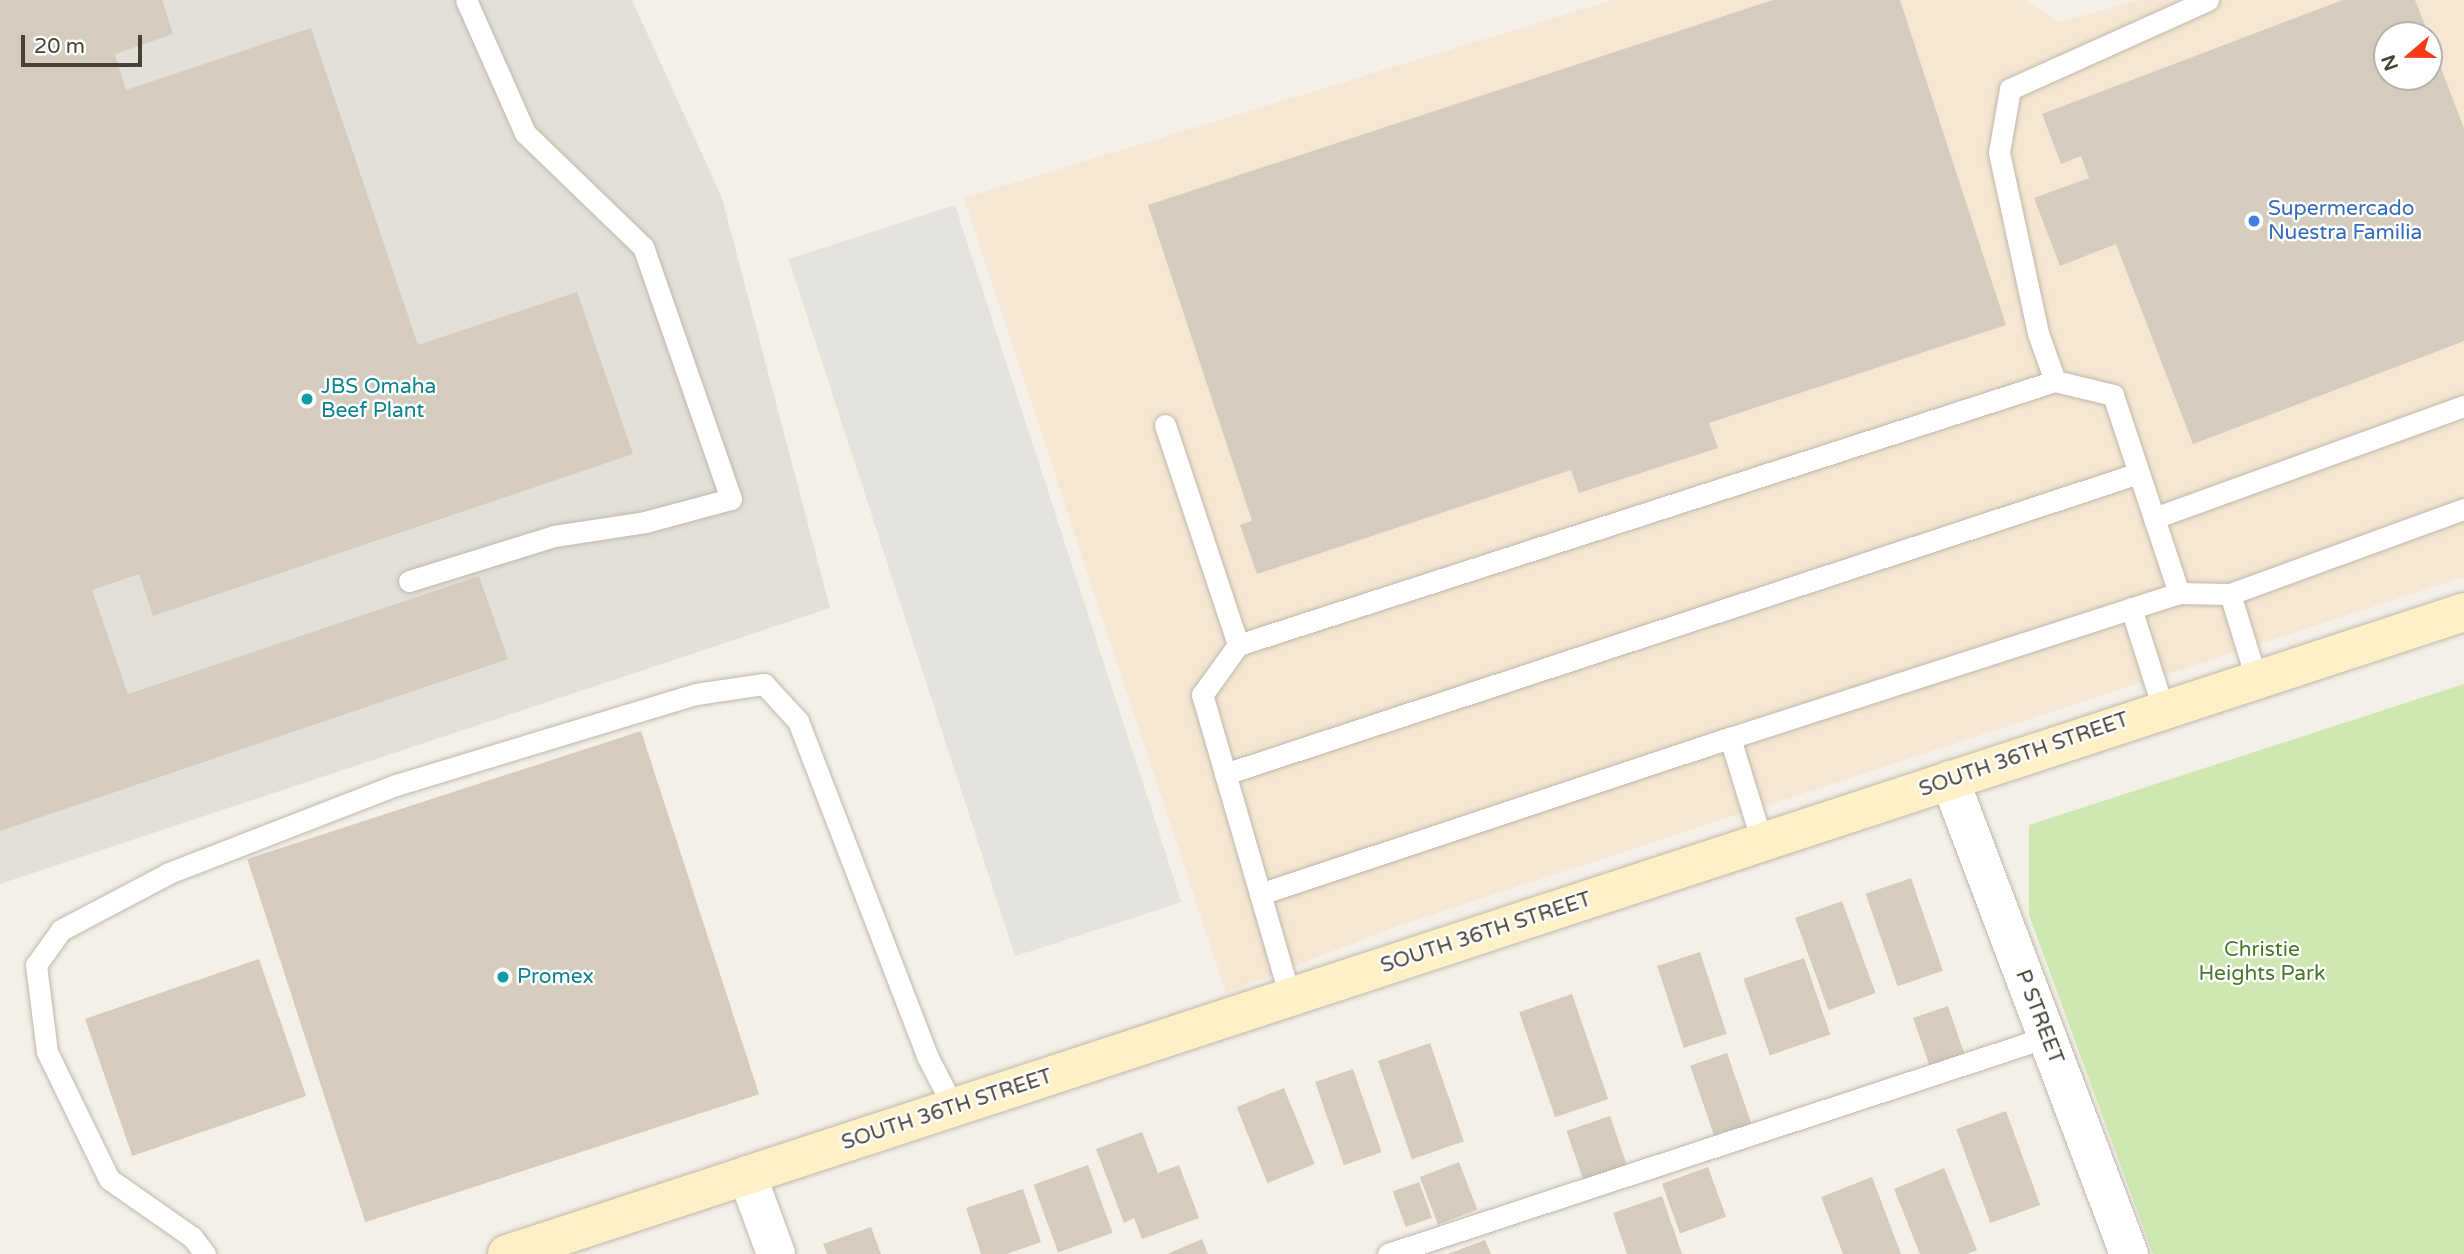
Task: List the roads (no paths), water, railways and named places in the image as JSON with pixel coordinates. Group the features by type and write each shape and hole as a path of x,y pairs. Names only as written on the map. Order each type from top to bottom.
{"main road":[{"name":"SOUTH 36TH STREET","path":"508,1254 2163,708 2464,612"}],"street":[{"name":"P STREET","path":"1950,780 2129,1254"},
{"path":"747,1175 776,1254"}],"lane":[{"path":"409,581 554,536 645,522 731,499 643,247 525,133 466,0"},
{"path":"2055,381 2038,333 1999,152 2010,89 2208,0"},
{"path":"1290,997 1202,695 1238,645 2055,381 2113,395 2179,593"},
{"path":"2154,518 2464,406"},
{"path":"1165,425 1238,645"},
{"path":"1225,774 2139,473"},
{"path":"1260,894 2179,593 2230,594 2464,509"},
{"path":"2230,594 2256,678"},
{"path":"2131,608 2163,708"},
{"path":"205,1254 192,1237 108,1179 47,1052 36,965 61,930 169,873 396,785 696,694 764,684 798,721 927,1056 954,1108"},
{"path":"1730,738 1762,842"},
{"path":"1388,1254 2047,1037"}],"place":[{"name":"Supermercado Nuestra Familia","path":"2254,221"},
{"name":"JBS Omaha Beef Plant","path":"307,399"},
{"name":"Promex","path":"503,977"}],"park label":[{"name":"Christie Heights Park","path":"2262,962"}]}
